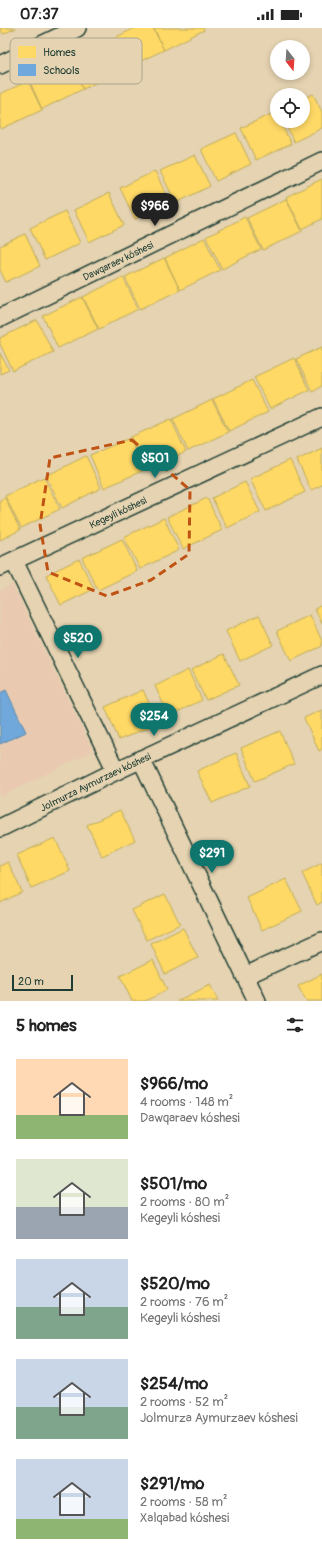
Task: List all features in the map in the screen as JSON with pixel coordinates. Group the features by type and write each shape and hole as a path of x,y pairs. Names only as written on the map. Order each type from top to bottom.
{"street":[{"path":"56,38 77,28"},
{"path":"0,65 10,60"},
{"name":"Dawqaraev kóshesi","path":"0,318 322,161"},
{"name":"Kegeyli kóshesi","path":"7,564 322,417"},
{"path":"7,564 116,771"},
{"name":"Jolmurza Aymurzaev kóshesi","path":"0,828 141,759 322,675"},
{"path":"141,759 257,1001"},
{"path":"246,976 322,941"}],"highlighted area":[{"path":"132,440 190,490 189,554 151,580 107,596 48,572 40,525 50,458"}],"shaded area":[{"path":"12,584 93,751 0,797 0,591"}],"building: Homes":[{"path":"0,28 16,28 3,34"},
{"path":"135,28 153,28 164,50 142,60 142,38 114,38"},
{"path":"154,28 203,28 204,30 164,50"},
{"path":"22,84 29,84 42,110 1,129 0,94"},
{"path":"31,84 80,84 83,89 42,109"},
{"path":"81,84 93,84 83,89"},
{"path":"313,94 322,112 322,128 294,142 287,128 310,128 310,96"},
{"path":"270,115 270,128 283,128 291,144 256,160 241,128"},
{"path":"236,133 251,164 216,181 201,149"},
{"path":"195,155 210,186 176,203 160,171"},
{"path":"155,171 170,203 135,219 120,188"},
{"path":"322,179 322,219 302,229 286,197"},
{"path":"109,193 124,225 89,242 74,210"},
{"path":"286,199 302,231 263,250 247,218"},
{"path":"65,211 80,243 45,260 30,228"},
{"path":"245,217 261,249 222,269 206,237"},
{"path":"25,234 40,266 6,282 0,270 0,246"},
{"path":"204,238 220,270 180,290 165,258"},
{"path":"164,258 180,290 140,309 125,277"},
{"path":"123,277 138,309 99,329 83,297"},
{"path":"82,297 98,329 58,348 43,316"},
{"path":"37,320 53,352 13,371 0,344 0,338"},
{"path":"322,347 322,386 312,391 296,359"},
{"path":"0,353 9,370 0,374"},
{"path":"294,358 309,390 270,409 254,377"},
{"path":"252,380 268,412 229,431 213,399"},
{"path":"212,400 228,432 188,451 173,419"},
{"path":"171,419 186,452 146,470 131,437"},
{"path":"130,438 144,470 104,488 90,455"},
{"path":"322,448 322,485 311,490 297,460"},
{"path":"86,456 101,488 62,508 46,476"},
{"path":"290,460 305,492 266,511 250,479"},
{"path":"44,477 60,509 21,528 5,496"},
{"path":"245,482 260,512 227,528 212,498"},
{"path":"5,498 20,530 0,540 0,500"},
{"path":"207,498 222,530 183,549 167,517"},
{"path":"164,518 179,550 140,569 124,537"},
{"path":"122,539 137,571 98,590 82,558"},
{"path":"79,559 94,589 61,605 46,575"},
{"path":"322,605 322,624 315,609"},
{"path":"259,615 273,645 240,661 226,631"},
{"path":"310,615 322,641 322,646 291,661 277,631"},
{"path":"224,654 239,685 206,700 191,670"},
{"path":"188,670 202,700 169,716 155,686"},
{"path":"143,690 158,723 119,740 105,707"},
{"path":"322,710 322,749 319,751 304,718"},
{"path":"280,731 294,764 255,781 241,748"},
{"path":"236,753 250,786 212,803 197,771"},
{"path":"120,810 135,840 102,856 87,825"},
{"path":"55,838 70,871 31,888 17,855"},
{"path":"8,862 22,892 0,903 0,866"},
{"path":"322,863 322,902 317,905 302,873"},
{"path":"286,879 302,911 262,930 247,898"},
{"path":"165,894 180,924 147,940 132,910"},
{"path":"183,928 198,958 165,974 151,944"},
{"path":"153,960 167,990 145,1001 132,1001 120,976"},
{"path":"322,974 322,1001 306,1001 298,986"},
{"path":"210,985 218,1001 177,1001"}],"building: Schools":[{"path":"6,690 26,732 0,744 0,693"}]}
